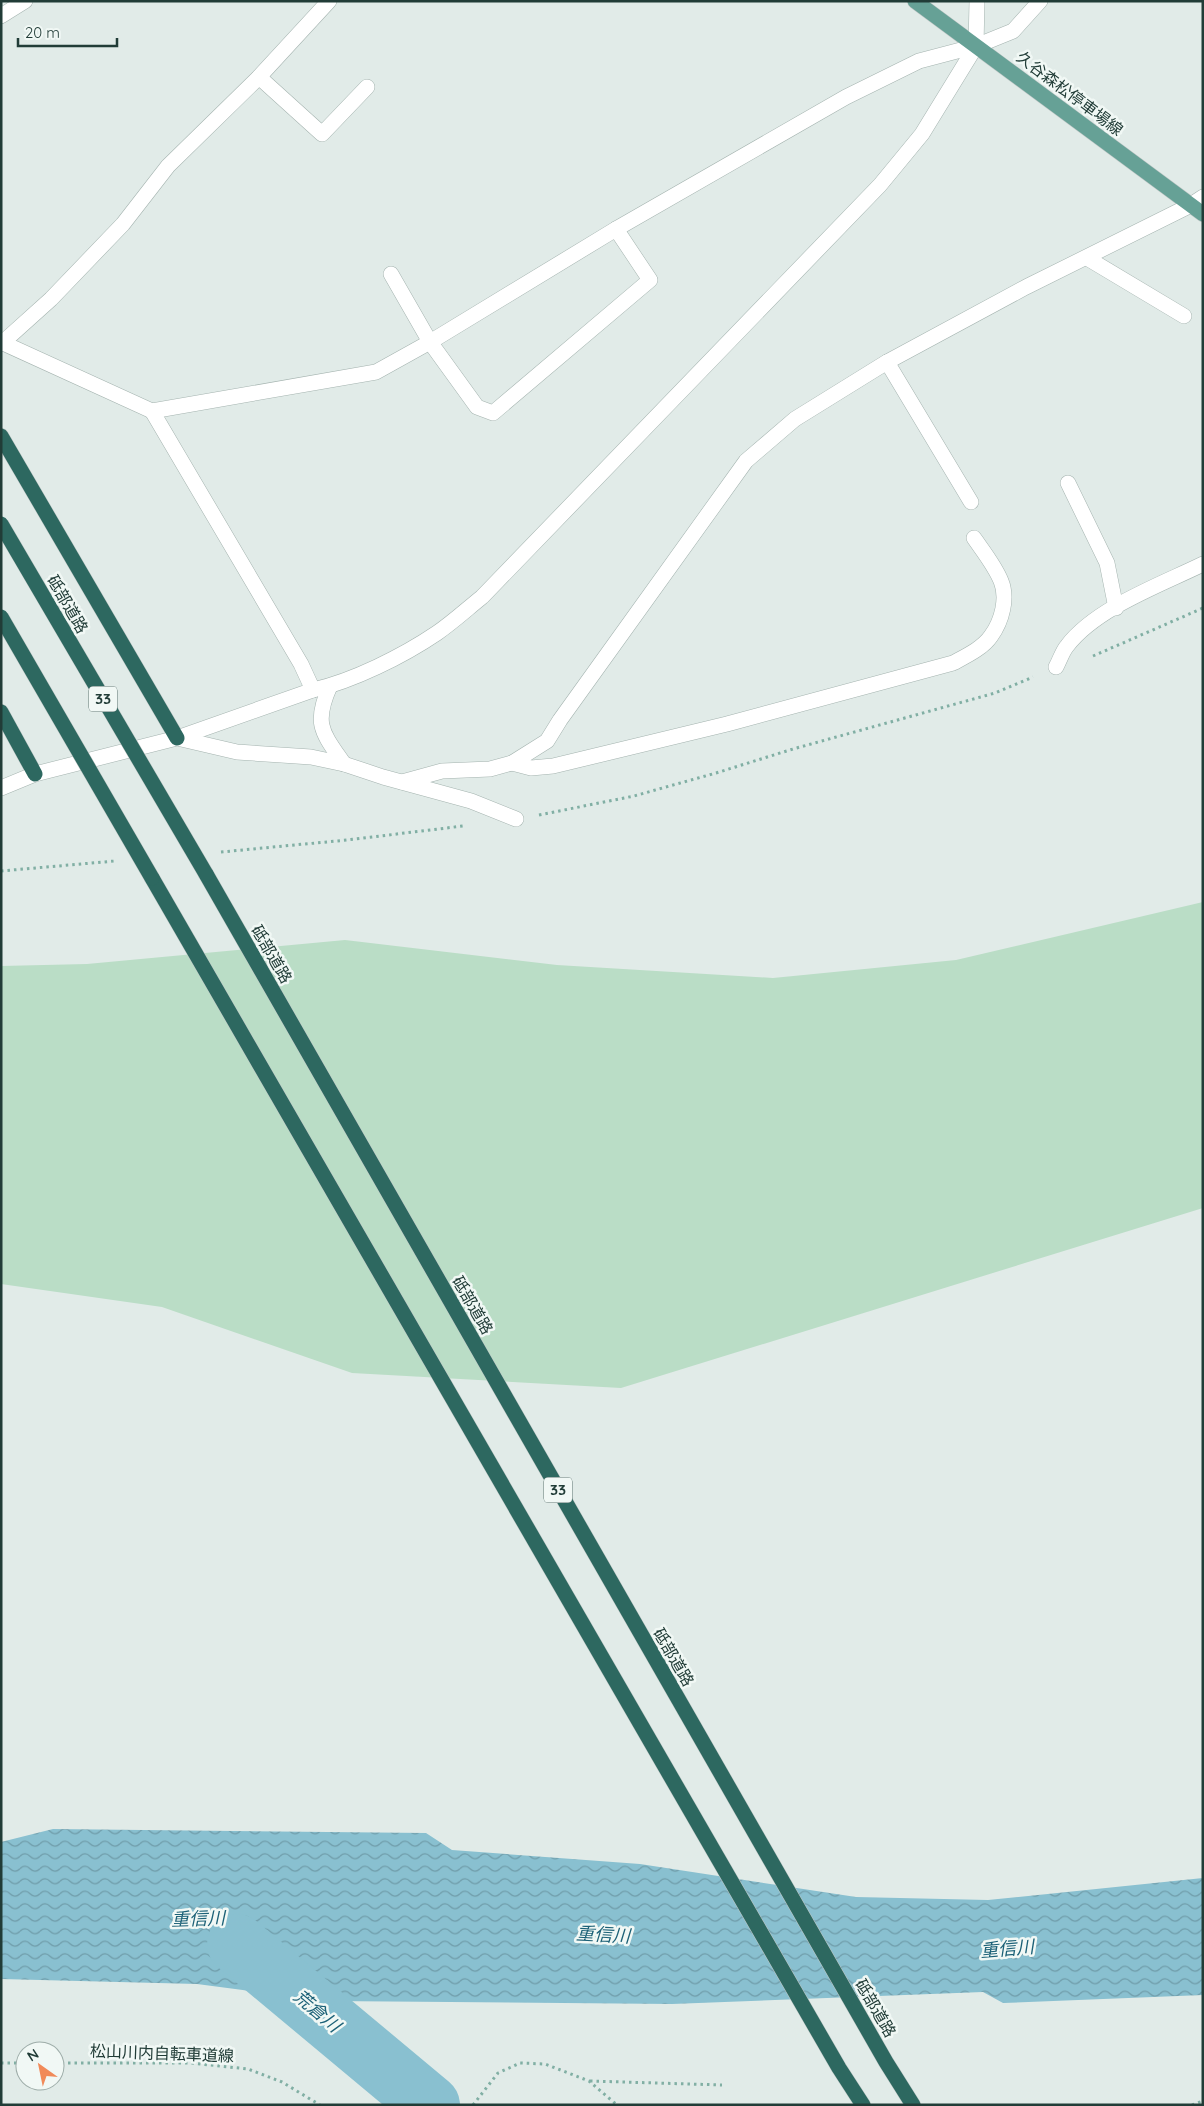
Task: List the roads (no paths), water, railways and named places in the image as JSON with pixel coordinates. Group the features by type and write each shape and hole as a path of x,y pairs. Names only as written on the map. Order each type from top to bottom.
{"highway":[{"path":"1,436 177,738"},
{"name":"砥部道路","path":"1,524 206,874 871,2036 913,2105"},
{"path":"1,617 839,2068 863,2105"},
{"path":"1,712 35,774"},
{"path":"839,2068 855,2105"}],"main road":[{"name":"久谷森松停車場線","path":"915,1 1199,205"}],"street":[{"path":"1,16 25,1"},
{"path":"328,1 259,77 168,166 123,224 52,299 2,343 152,411 376,372 430,342 616,229 871,85 919,61 976,46 1013,31 1040,1"},
{"path":"1,788 35,774 177,738 313,690 330,686 373,669 438,633 482,597 880,185 922,134 976,46 977,1"},
{"path":"259,77 322,134 367,87"},
{"path":"402,782 442,772 490,769 512,763 547,740 565,712 746,461 795,418 886,362 1026,287 1199,205"},
{"path":"390,274 430,342 477,407 493,413 650,280 616,229"},
{"path":"1086,258 1184,316"},
{"path":"886,362 971,502"},
{"path":"152,411 301,664 313,690"},
{"path":"1068,483 1107,563 1116,608"},
{"path":"512,763 531,768 553,766 727,724 953,663 973,652 991,637 1006,596 1001,580 974,538"},
{"path":"1056,667 1066,648 1080,632 1096,619 1203,564"},
{"path":"330,686 320,717 322,730 344,764"},
{"path":"177,738 237,752 311,757 344,764 471,801 516,819"}],"water":[{"name":"重信川","path":"53,1829 426,1833 452,1850 640,1864 856,1897 988,1900 1203,1878 1203,1995 1003,2003 983,1992 672,2004 328,2001 197,1984 1,1979 1,1842"}],"waterway":[{"name":"荒倉川","path":"237,1944 430,2105"}]}
